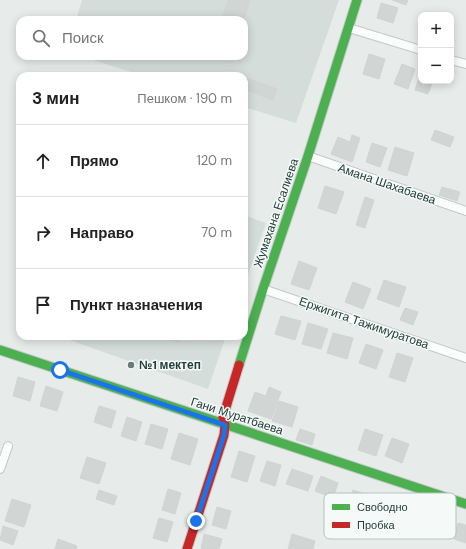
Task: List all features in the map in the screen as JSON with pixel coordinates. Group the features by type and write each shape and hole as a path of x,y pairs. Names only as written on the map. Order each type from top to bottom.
{"street":[{"name":"Жумахана Есалиева","path":"248,337 308,156 357,0"},
{"path":"349,28 418,49"},
{"path":"454,61 466,64"},
{"name":"Амана Шахабаева","path":"308,156 466,211"},
{"name":"Ержигита Тажимуратова","path":"263,289 466,358"},
{"name":"Жумахана Есалиева","path":"187,549 224,435 225,425 223,417 247,340"},
{"name":"Гани Муратбаева","path":"0,350 432,493"},
{"path":"0,469 8,446"},
{"name":"Гани Муратбаева","path":"456,501 466,504"}],"shaded area":[{"path":"82,0 339,0 296,123 248,108 248,72 131,72 93,60 248,60 248,16 77,16"},
{"path":"248,216 266,223 248,275"},
{"path":"69,340 225,340 208,389"}],"building":[{"path":"228,0 250,0 245,16 223,16"},
{"path":"392,0 408,0 406,5"},
{"path":"381,3 398,8 393,23 377,18"},
{"path":"369,54 385,59 379,79 363,74"},
{"path":"402,64 415,69 408,89 394,84"},
{"path":"248,78 277,89 273,100 248,91"},
{"path":"418,81 418,84 432,84 428,94 415,90"},
{"path":"435,130 454,137 450,147 431,140"},
{"path":"352,135 360,138 352,162 331,154 338,137 350,142"},
{"path":"372,143 387,148 380,167 366,162"},
{"path":"395,147 414,153 407,176 388,170"},
{"path":"325,186 344,192 336,214 318,208"},
{"path":"442,187 460,192 457,201 439,195"},
{"path":"365,197 374,200 365,228 356,225"},
{"path":"299,261 317,268 309,290 291,284"},
{"path":"384,280 406,287 399,307 377,299"},
{"path":"353,282 371,289 363,309 345,302"},
{"path":"405,308 418,312 413,325 400,320"},
{"path":"281,316 301,321 295,340 275,334"},
{"path":"308,323 328,329 321,349 302,344"},
{"path":"333,333 353,338 347,359 327,353"},
{"path":"366,344 383,350 376,369 359,363"},
{"path":"397,353 413,358 405,382 389,377"},
{"path":"18,377 35,382 30,401 13,396"},
{"path":"46,386 63,392 57,411 40,406"},
{"path":"269,387 281,392 271,419 248,411 255,392 266,396"},
{"path":"279,401 298,407 292,427 272,421"},
{"path":"99,406 116,411 111,428 94,422"},
{"path":"127,417 142,422 136,441 121,436"},
{"path":"151,424 168,429 162,449 145,444"},
{"path":"300,429 315,434 312,445 296,440"},
{"path":"365,429 383,435 376,456 358,450"},
{"path":"179,433 198,439 190,465 171,459"},
{"path":"392,438 409,444 402,463 385,456"},
{"path":"239,451 255,456 247,482 231,477"},
{"path":"87,457 106,463 99,484 80,478"},
{"path":"267,461 281,465 275,486 260,481"},
{"path":"292,469 313,476 308,491 286,484"},
{"path":"321,476 338,483 335,493 324,493 324,494 315,491"},
{"path":"168,489 181,493 175,514 162,510"},
{"path":"99,490 117,496 114,505 96,499"},
{"path":"353,490 362,493 352,493"},
{"path":"12,499 31,505 24,527 5,521"},
{"path":"217,507 231,511 226,529 212,525"},
{"path":"159,518 173,522 167,542 153,538"},
{"path":"458,523 466,525 466,543 454,539 456,539"},
{"path":"3,526 18,531 13,545 0,540"},
{"path":"204,534 222,539 219,549 201,549"},
{"path":"292,534 315,541 313,549 288,549"},
{"path":"58,539 77,546 76,549 55,549"}],"traffic: fast":[{"path":"248,336 308,156 357,0"},
{"path":"239,365 247,340"},
{"path":"0,350 433,493"},
{"path":"456,501 466,504"}],"traffic: jam":[{"path":"187,549 224,435 225,425 223,417 239,365"}],"place":[{"name":"№1 мектеп","path":"131,365"}],"route":[{"path":"60,370 225,425 224,435 196,521"}]}
